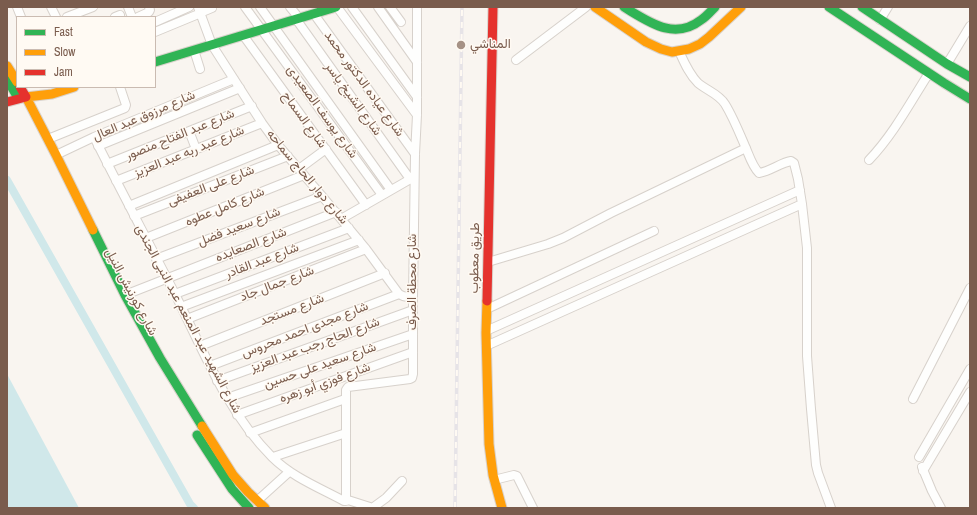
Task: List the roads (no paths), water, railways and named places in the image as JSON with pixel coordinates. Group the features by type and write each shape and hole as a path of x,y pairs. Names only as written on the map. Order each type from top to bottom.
{"street":[{"path":"51,7 56,16"},
{"path":"70,16 93,7"},
{"path":"140,16 150,11 149,7"},
{"path":"156,22 189,7"},
{"name":"شارع يوسف الصعيدى","path":"245,7 382,195"},
{"path":"260,7 391,190"},
{"name":"شارع الشيخ ياسر","path":"290,7 297,19 412,178"},
{"path":"156,62 297,19 311,12 337,7 416,115"},
{"path":"352,7 417,97"},
{"path":"378,7 417,62"},
{"path":"390,7 401,22"},
{"name":"شارع محطة الصرف","path":"345,399 346,390 348,387 410,379 412,378 413,374 412,178 415,154 417,97 417,7"},
{"name":"طريق معطوب","path":"493,7 486,346 488,444 494,480 502,508"},
{"path":"516,60 586,7"},
{"path":"595,7 646,42 672,52 689,49 700,44 741,7"},
{"path":"624,7 653,25 665,30 678,31 690,27 716,7"},
{"path":"829,7 970,99"},
{"path":"862,7 970,78"},
{"path":"880,20 888,7"},
{"path":"156,32 200,11 212,8"},
{"name":"شارع دوار الحاج سماحه","path":"200,11 212,45 262,123 359,240 399,294"},
{"name":"شارع عياده الدكتور محمد","path":"311,12 415,154"},
{"path":"947,64 970,26"},
{"name":"شارع السماح","path":"243,35 366,205"},
{"path":"194,50 200,69"},
{"path":"679,51 690,73 698,82 722,100 725,104 732,115 746,148 759,173 769,171 787,161 794,163 800,190 807,248 807,356 811,416 817,468 831,508"},
{"path":"7,66 16,80"},
{"path":"869,160 885,143 929,73"},
{"name":"شارع كورنيش النيل","path":"7,79 22,98 48,139 56,155 69,190"},
{"name":"شارع مرزوق عبد العال","path":"56,155 234,79"},
{"name":"شارع كورنيش النيل","path":"20,88 22,98 49,157 69,190 154,362 197,435 232,489 249,508"},
{"path":"7,102 50,90 66,88"},
{"path":"48,139 125,108 126,105 120,88"},
{"path":"98,146 240,88"},
{"name":"شارع عبد الفتاح منصور","path":"107,164 252,106"},
{"name":"شارع عبد ربه عبد العزيز","path":"116,181 262,123"},
{"path":"191,136 196,149"},
{"name":"شارع الشهيد عبد المنعم عبد النبى الجندى","path":"94,138 175,294 217,381 237,415 250,433 290,472 344,501 348,500 373,508"},
{"path":"129,206 278,144"},
{"path":"488,262 563,238 611,213 746,148"},
{"path":"298,168 326,149"},
{"name":"شارع على العفيفى","path":"134,216 288,156"},
{"name":"شارع كامل عطوه","path":"146,238 304,175"},
{"path":"341,219 412,178"},
{"path":"486,330 800,190"},
{"name":"شارع سعيد فضل","path":"156,259 322,196"},
{"path":"486,346 802,204"},
{"name":"شارع الصعايده","path":"125,295 336,212"},
{"name":"شارع عبد القادر","path":"175,294 349,228"},
{"path":"487,309 654,231"},
{"path":"181,307 359,240"},
{"name":"شارع جمال جاد","path":"187,320 366,249"},
{"name":"شارع مستجد","path":"200,346 385,274"},
{"name":"شارع كورنيش النيل","path":"115,284 125,295 160,358 205,432 240,483 265,508"},
{"path":"913,399 970,288"},
{"path":"399,294 413,298"},
{"name":"شارع مجدى احمد محروس","path":"210,366 399,294"},
{"name":"شارع الحاج رجب عبد العزيز","path":"217,381 413,310"},
{"name":"شارع سعيد على حسين","path":"227,398 413,334"},
{"name":"شارع فوزي أبو زهره","path":"237,415 413,352"},
{"path":"941,508 923,471 918,455 970,369"},
{"path":"923,471 970,392"},
{"path":"250,433 345,399 346,501"},
{"path":"273,457 346,433"},
{"path":"257,501 290,472"},
{"path":"494,480 517,476 533,508"},
{"path":"373,508 386,498 402,481"},
{"path":"232,489 240,483"}],"water":[{"path":"7,374 79,508 7,508"}],"waterway":[{"path":"7,180 190,504 194,508"}],"railway":[{"path":"455,508 462,7"}],"place":[{"name":"المناشي","path":"461,45"}]}
